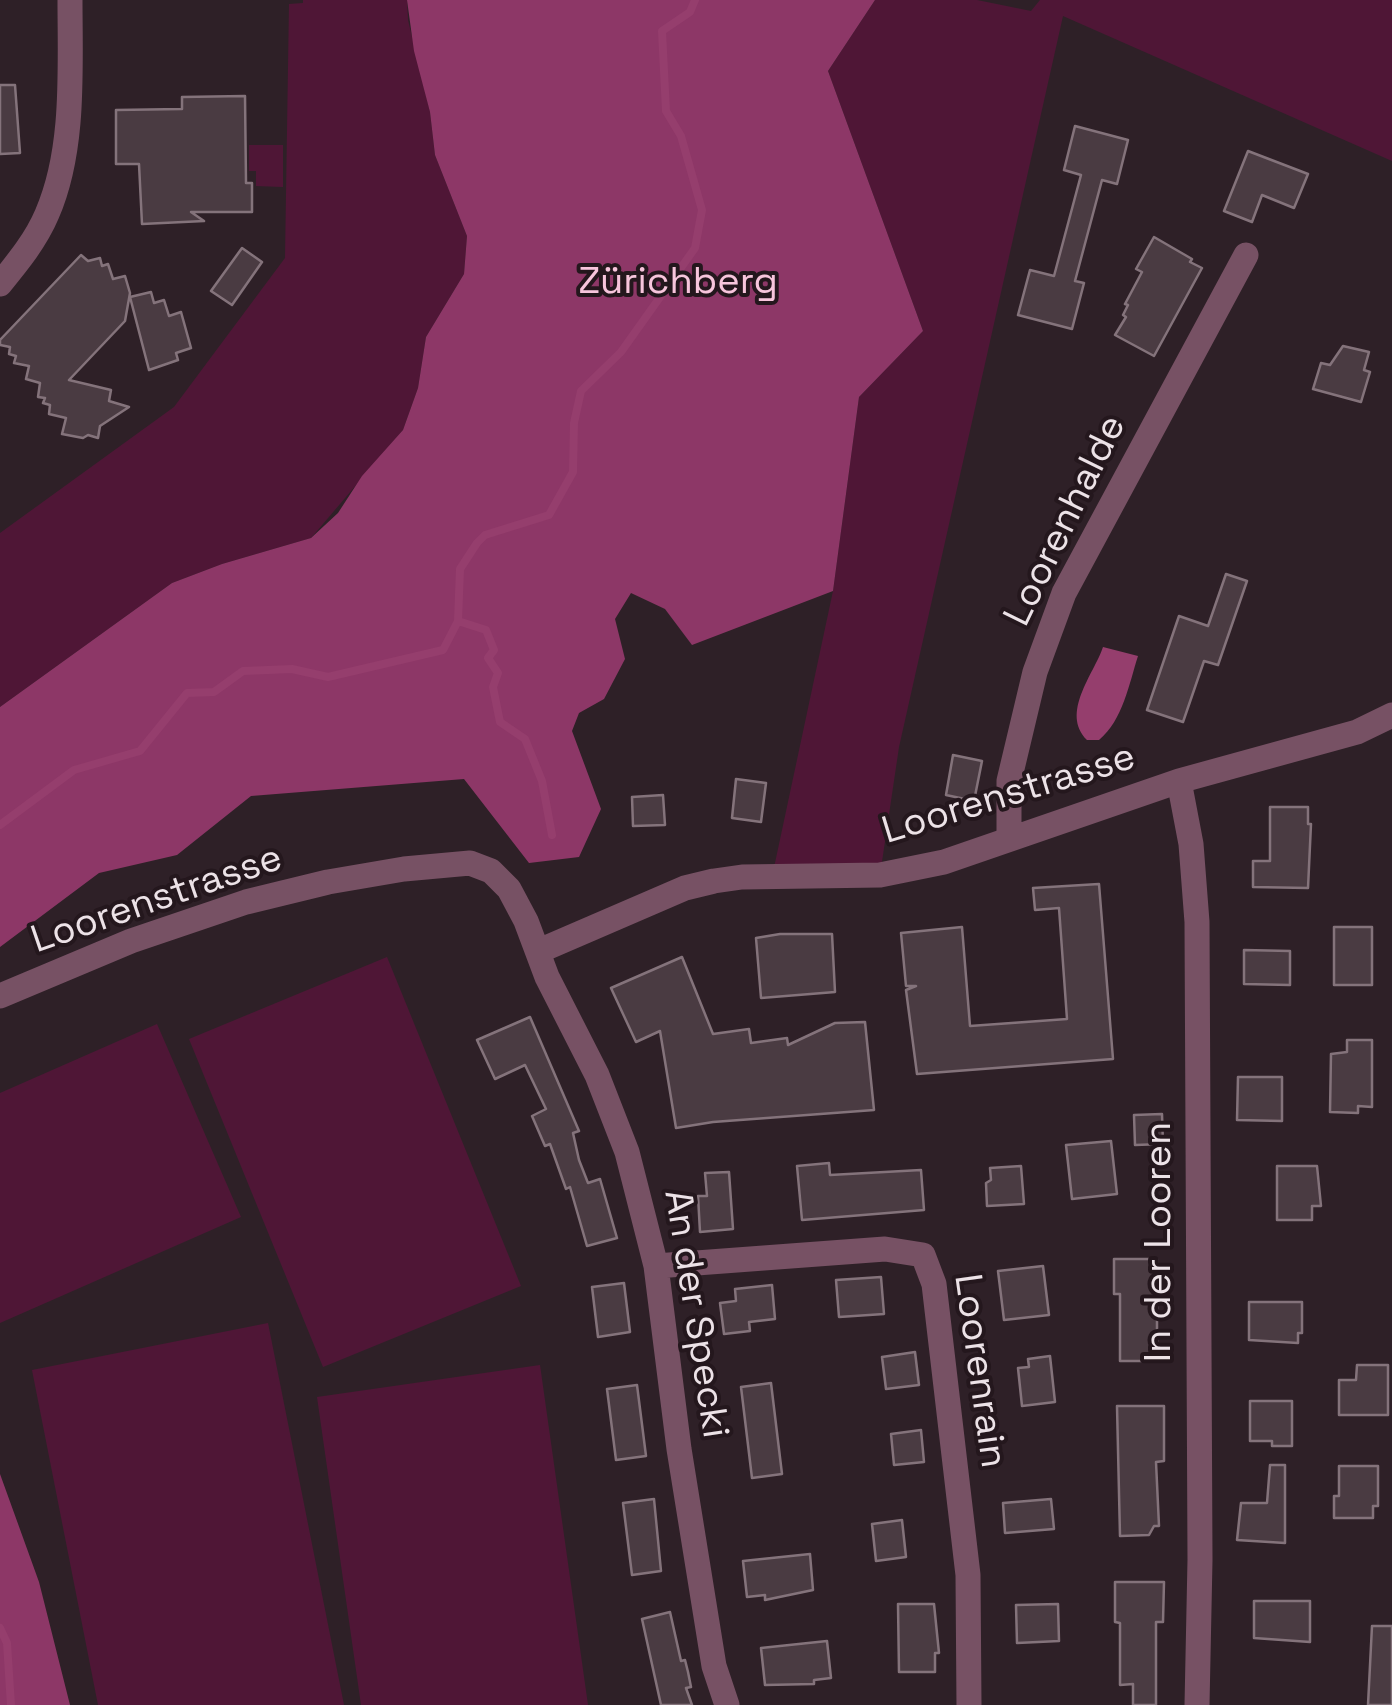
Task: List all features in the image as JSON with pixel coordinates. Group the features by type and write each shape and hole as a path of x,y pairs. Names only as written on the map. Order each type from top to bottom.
{"street":[{"path":"0,284 26,252 58,186 67,112 70,0"},
{"name":"Loorenhalde","path":"1009,838 1009,782 1035,672 1064,593 1246,256"},
{"name":"Loorenstrasse","path":"0,996 131,940 246,902 404,869 470,864 491,872 509,888 539,951 700,884 742,877 880,875 944,862 1179,780 1357,732 1392,716"},
{"name":"In der Looren","path":"1179,780 1191,844 1197,922 1197,1705"},
{"name":"An der Specki","path":"539,951 547,976 597,1075 627,1152 656,1266 679,1448 714,1666 726,1705"},
{"name":"Loorenrain","path":"656,1266 886,1249 922,1255 934,1284 968,1575 970,1705"}],"shaded area":[{"path":"303,0 407,0 435,155 467,236 464,274 426,337 418,388 403,430 311,538 172,583 0,707 0,533 174,407 285,258 289,4"},
{"path":"875,0 977,0 1031,11 1040,0 1392,0 1392,161 1063,16 899,747 880,875 772,877 833,591 859,397 923,331 828,71"},
{"path":"249,145 283,145 283,187 256,186 256,171 249,171"},
{"path":"1103,647 1138,656 1114,722 1099,740 1087,740 1077,718 1078,706"},
{"path":"387,957 521,1286 323,1367 189,1039"},
{"path":"157,1024 241,1217 0,1323 0,1093"},
{"path":"268,1323 344,1705 98,1705 32,1370"},
{"path":"540,1365 588,1705 361,1705 317,1397"}],"green space":[{"name":"Zürichberg","path":"407,0 875,0 828,71 923,331 859,397 833,591 692,645 665,609 631,593 615,619 625,659 604,699 579,713 572,731 601,809 579,857 529,863 464,779 251,796 177,855 99,873 0,947 0,707 172,583 311,538 338,513 362,476 403,430 418,388 426,337 464,274 467,236 435,155"},
{"path":"0,1474 39,1582 70,1705 0,1705"}],"building":[{"path":"0,85 15,85 20,153 0,154"},
{"path":"245,96 246,183 252,183 252,212 191,212 204,221 142,224 139,164 116,164 116,110 182,109 182,97"},
{"path":"1075,126 1128,140 1117,184 1102,180 1075,281 1084,283 1072,329 1018,315 1030,270 1054,276 1081,175 1064,170"},
{"path":"1248,151 1308,174 1294,208 1262,195 1252,222 1224,211"},
{"path":"1154,237 1202,268 1154,356 1115,335 1126,317 1125,304 1142,272 1136,269"},
{"path":"242,248 262,262 232,305 211,291"},
{"path":"81,255 88,261 100,258 102,266 108,264 113,279 125,276 130,293 125,321 69,380 111,390 109,401 129,407 100,426 98,438 62,434 66,418 49,414 50,405 43,403 45,398 38,397 40,383 26,379 29,366 14,363 16,356 9,354 10,347 0,345 0,340"},
{"path":"151,292 154,303 164,300 169,316 181,312 191,348 176,353 178,360 149,370 130,297"},
{"path":"1343,346 1369,352 1364,370 1370,372 1361,402 1313,389 1321,363 1330,365"},
{"path":"1226,574 1247,581 1218,665 1204,661 1183,722 1147,710 1179,616 1208,626"},
{"path":"953,755 982,761 974,801 946,795"},
{"path":"736,779 766,783 761,822 732,818"},
{"path":"663,795 665,825 633,826 632,797"},
{"path":"1270,807 1308,807 1308,888 1253,887 1253,861 1270,861"},
{"path":"1099,884 1113,1059 917,1074 906,990 916,986 906,986 901,933 962,927 970,1026 1067,1019 1059,908 1035,910 1033,888"},
{"path":"1334,927 1372,927 1372,985 1334,985"},
{"path":"832,934 835,992 761,998 756,938"},
{"path":"1244,950 1290,951 1290,985 1244,984"},
{"path":"682,957 713,1034 749,1029 751,1043 787,1038 788,1045 835,1023 865,1022 874,1110 676,1128 660,1031 636,1042 611,988"},
{"path":"530,1017 579,1131 573,1133 588,1183 600,1179 617,1238 587,1246 570,1187 566,1189 550,1144 545,1146 532,1116 546,1109 525,1065 495,1079 477,1040"},
{"path":"1347,1040 1372,1040 1372,1107 1358,1106 1358,1113 1330,1112 1331,1054 1347,1052"},
{"path":"1238,1077 1282,1077 1282,1121 1237,1120"},
{"path":"1162,1114 1163,1144 1135,1145 1134,1115"},
{"path":"1111,1141 1117,1194 1072,1199 1066,1145"},
{"path":"829,1163 830,1175 921,1170 924,1210 802,1220 797,1166"},
{"path":"1021,1166 1024,1204 987,1206 990,1168"},
{"path":"1277,1166 1317,1166 1321,1206 1312,1206 1312,1220 1277,1220"},
{"path":"729,1172 733,1229 700,1232 698,1196 707,1196 705,1173"},
{"path":"1114,1259 1157,1259 1157,1361 1120,1361 1120,1294 1114,1294"},
{"path":"1043,1266 1049,1315 1004,1320 998,1271"},
{"path":"881,1277 884,1314 839,1317 836,1280"},
{"path":"624,1283 630,1332 598,1337 592,1287"},
{"path":"772,1285 775,1319 749,1322 750,1331 724,1334 720,1303 736,1301 735,1289"},
{"path":"1249,1302 1302,1302 1302,1333 1298,1333 1298,1343 1249,1340"},
{"path":"915,1352 919,1385 886,1389 882,1357"},
{"path":"1050,1356 1055,1402 1022,1406 1018,1368 1029,1367 1028,1359"},
{"path":"1357,1365 1388,1365 1388,1415 1339,1415 1339,1380 1356,1380"},
{"path":"771,1383 782,1474 752,1478 741,1387"},
{"path":"637,1385 646,1456 616,1460 607,1389"},
{"path":"1250,1401 1292,1401 1292,1446 1250,1441"},
{"path":"1117,1406 1164,1406 1164,1461 1156,1462 1159,1526 1154,1526 1149,1535 1120,1536"},
{"path":"921,1430 924,1462 894,1465 891,1434"},
{"path":"1270,1465 1285,1465 1285,1543 1237,1540 1241,1503 1267,1503"},
{"path":"1339,1466 1378,1466 1378,1506 1373,1506 1373,1518 1334,1518"},
{"path":"654,1499 661,1571 632,1575 623,1503"},
{"path":"1051,1499 1054,1529 1005,1533 1003,1503"},
{"path":"902,1520 906,1557 876,1561 872,1524"},
{"path":"810,1554 813,1590 765,1600 765,1595 747,1597 743,1561"},
{"path":"1115,1582 1164,1582 1163,1622 1156,1622 1156,1705 1133,1705 1133,1684 1120,1685 1120,1623 1115,1622"},
{"path":"1254,1601 1310,1601 1310,1642 1254,1638"},
{"path":"898,1604 934,1604 939,1653 935,1653 935,1672 899,1672"},
{"path":"1058,1604 1059,1641 1017,1643 1016,1605"},
{"path":"670,1612 681,1661 685,1660 688,1672 691,1687 686,1688 692,1705 661,1705 642,1619"},
{"path":"1372,1626 1392,1626 1392,1705 1368,1705"},
{"path":"827,1641 831,1678 814,1680 814,1684 765,1685 761,1648"}],"waterway":[{"path":"0,825 74,770 140,751 187,693 214,692 243,671 292,669 328,677 443,650 458,621 460,569 485,535 549,515 573,472 574,423 581,391 621,352 695,248 702,210 681,136 666,111 662,31 690,12 695,0"},
{"path":"458,621 486,630 494,650 488,658 498,673 493,687 500,722 525,739 542,781 552,835"},
{"path":"0,1628 7,1643 11,1705"}]}
